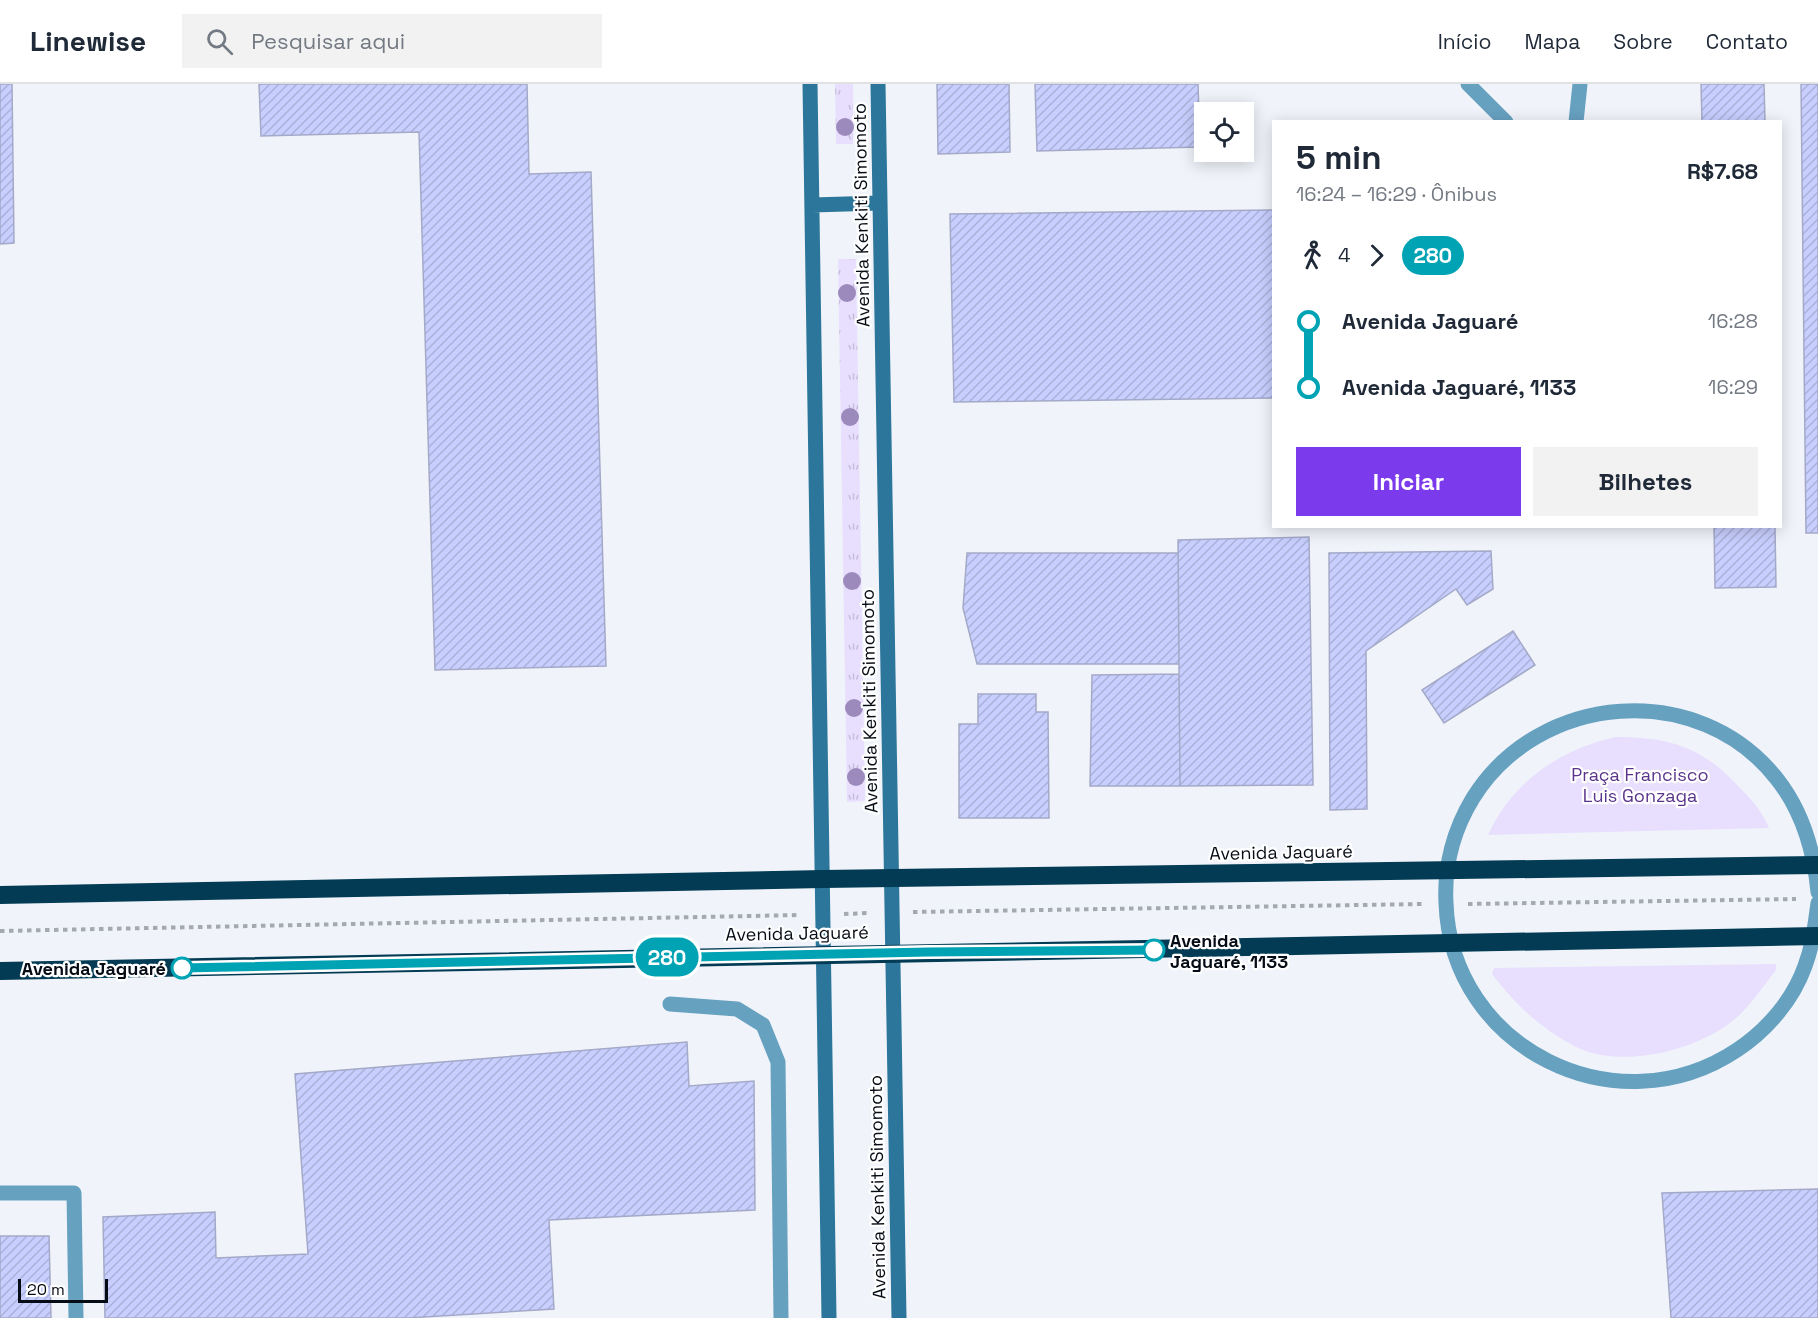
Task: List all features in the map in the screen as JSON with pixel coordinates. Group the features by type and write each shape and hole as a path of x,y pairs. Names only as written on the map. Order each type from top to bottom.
{"highway":[{"name":"Avenida Jaguaré","path":"0,895 823,879 1817,865"},
{"name":"Avenida Jaguaré","path":"0,971 892,952 1816,936"}],"main road":[{"path":"810,84 829,1318"},
{"name":"Avenida Kenkiti Simomoto","path":"878,84 899,1318"},
{"path":"812,205 880,203"}],"street":[{"path":"1467,84 1504,120"},
{"path":"1576,120 1580,84"},
{"path":"1818,892 1817,865 1807,832 1794,804 1776,778 1755,756 1730,738 1702,724 1673,714 1642,710 1602,712 1553,726 1526,742 1502,761 1482,784 1466,810 1454,838 1447,870 1445,904 1452,942 1462,973 1478,1000 1497,1024 1520,1045 1546,1062 1575,1074 1605,1081 1636,1083 1667,1079 1697,1071 1725,1058 1750,1041 1773,1019 1791,994 1805,967 1816,936 1818,903"},
{"path":"670,1004 737,1009 763,1025 778,1062 781,1318"},
{"path":"0,1193 74,1192 76,1318"}],"green space":[{"path":"835,84 853,84 853,144 836,144"},
{"path":"838,259 856,259 865,801 847,802"},
{"name":"Praça Francisco Luis Gonzaga","path":"1615,737 1668,742 1697,753 1725,773 1744,792 1760,811 1769,828 1488,835 1510,799 1540,771 1575,750"},
{"path":"1776,964 1776,970 1752,1002 1735,1019 1719,1030 1679,1048 1658,1054 1635,1056 1593,1053 1574,1046 1529,1014 1492,974 1494,968"}],"building":[{"path":"0,84 12,84 14,243 0,244"},
{"path":"259,84 527,84 529,174 591,172 606,666 435,670 419,132 261,136"},
{"path":"937,84 1009,84 1010,152 938,154"},
{"path":"1035,84 1198,84 1199,102 1194,102 1194,147 1037,151"},
{"path":"1701,84 1764,84 1765,120 1702,120"},
{"path":"1801,84 1818,84 1818,533 1806,533"},
{"path":"1272,210 1272,398 954,402 950,214"},
{"path":"1714,528 1775,528 1776,587 1715,588"},
{"path":"1309,537 1313,785 1180,786 1178,540"},
{"path":"1491,551 1493,589 1467,605 1456,589 1366,651 1367,809 1330,810 1329,553"},
{"path":"967,553 1178,553 1179,664 977,664 963,608"},
{"path":"1513,631 1535,665 1444,723 1422,690"},
{"path":"1179,674 1180,786 1090,786 1092,675"},
{"path":"978,694 1036,694 1036,712 1048,712 1049,818 959,818 959,724 978,724"},
{"path":"687,1042 689,1086 754,1081 755,1210 549,1220 554,1309 408,1318 105,1318 103,1217 215,1212 216,1258 308,1254 295,1074"},
{"path":"1818,1189 1818,1318 1671,1318 1662,1193"},
{"path":"0,1236 49,1236 51,1318 0,1318"}],"bus line":[{"name":"280","path":"182,968 774,954 1154,950"}],"place":[{"name":"Avenida Jaguaré, 1133","path":"1154,950"},
{"name":"Avenida Jaguaré","path":"182,968"}]}
